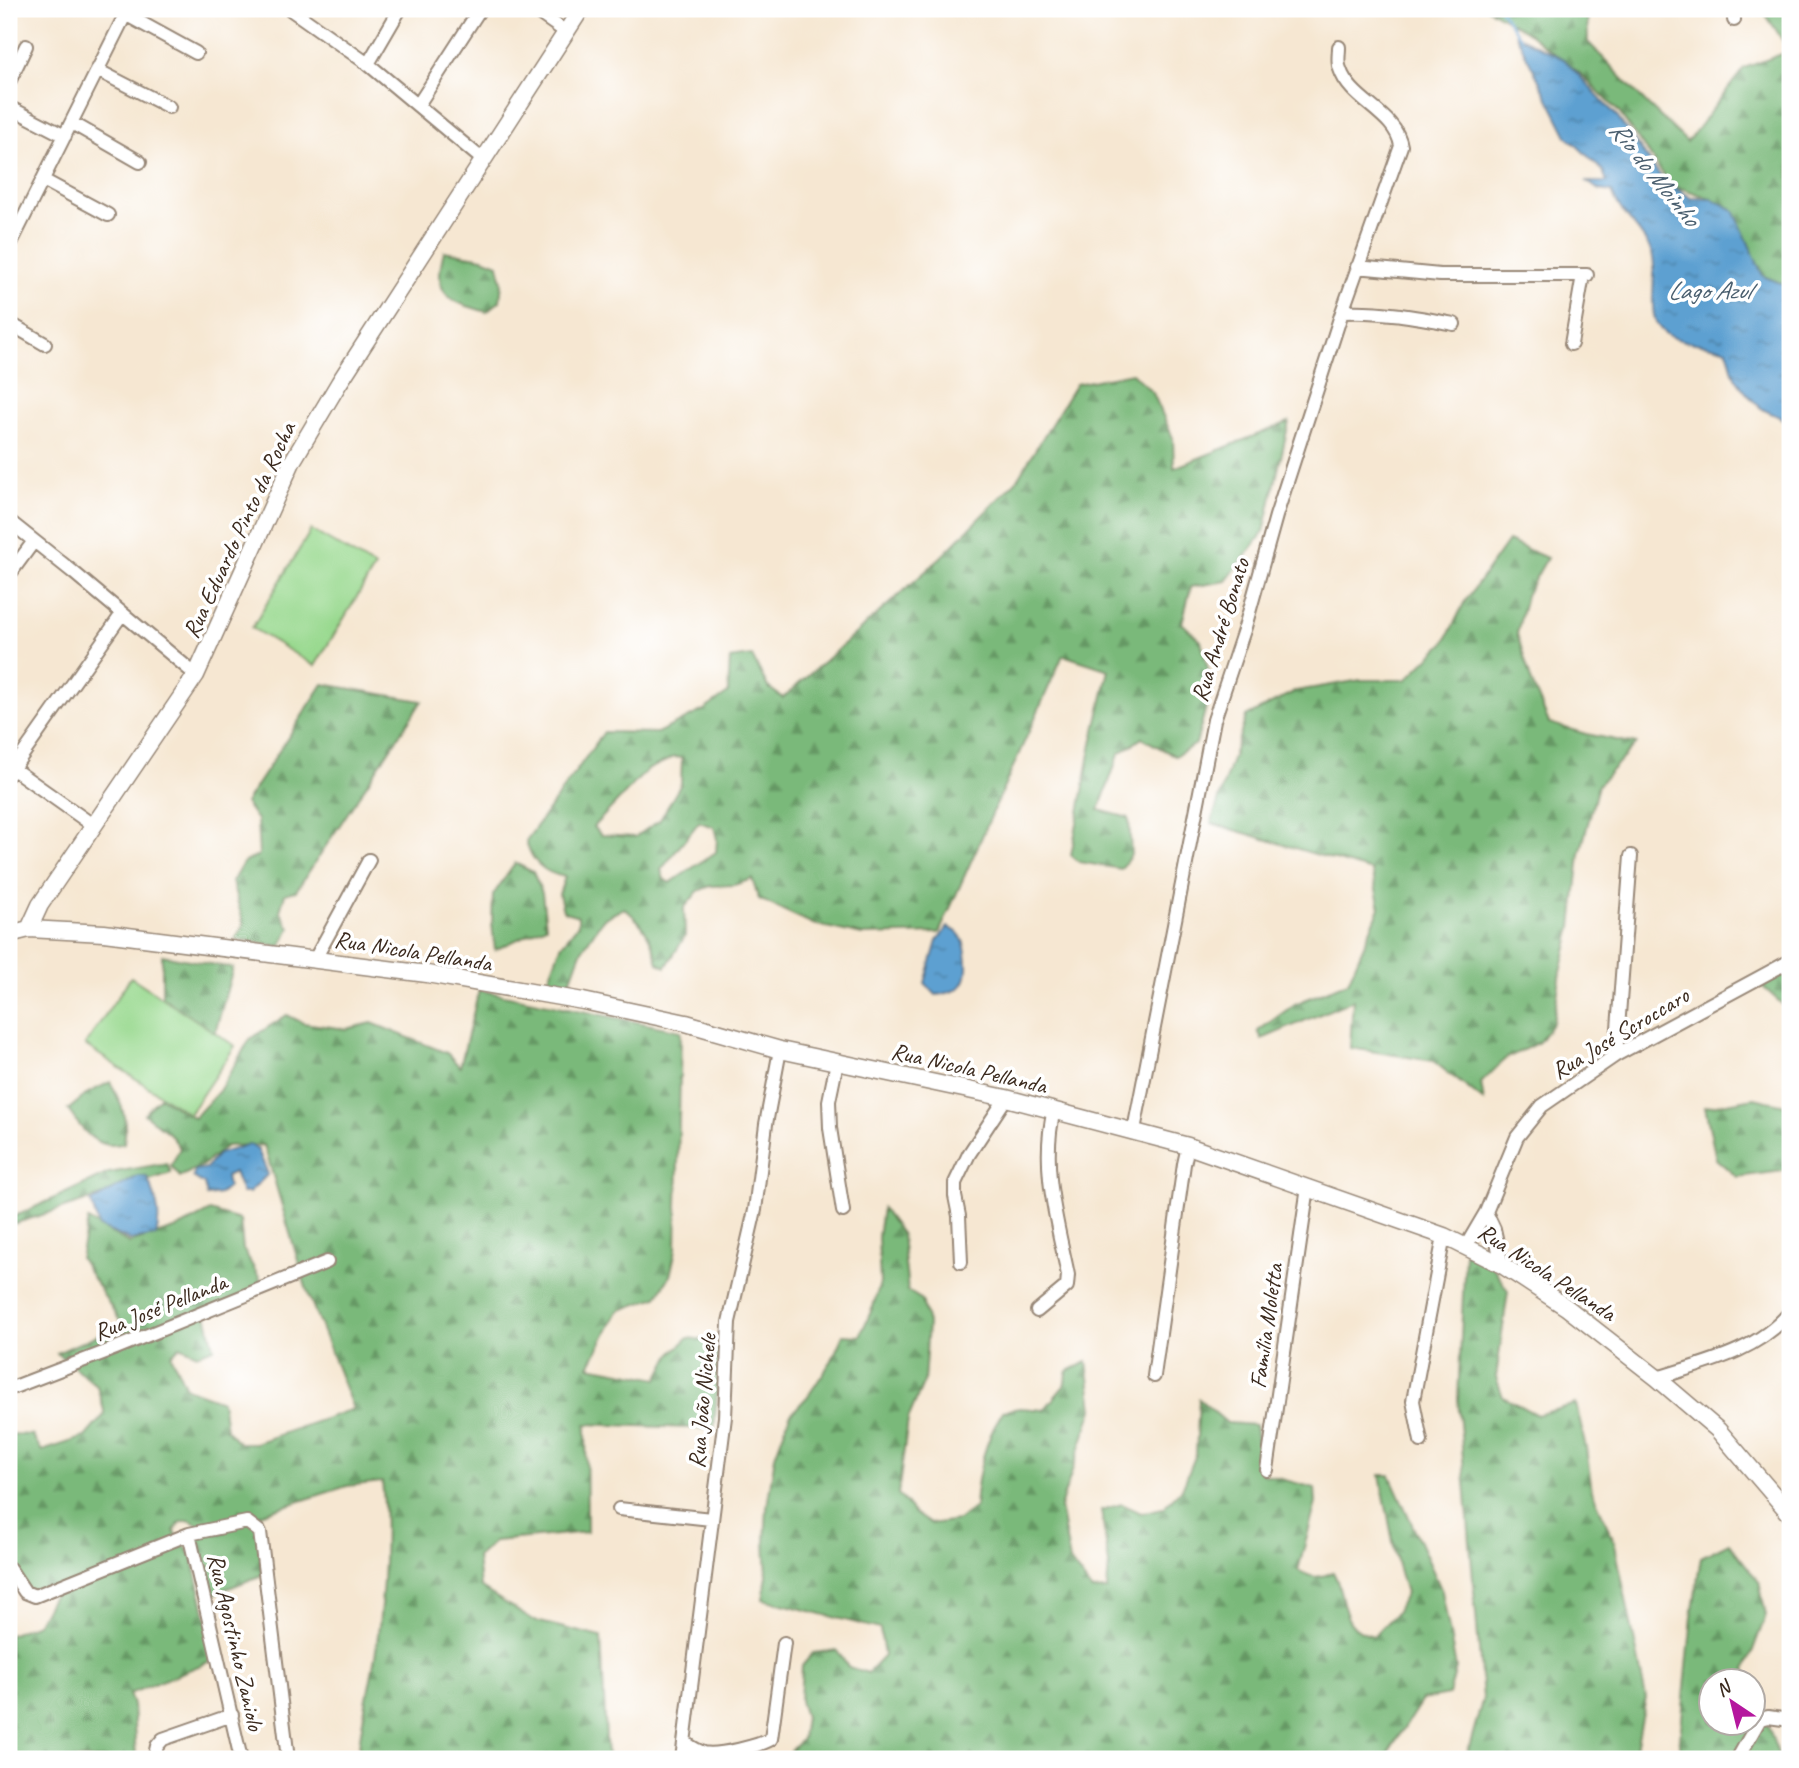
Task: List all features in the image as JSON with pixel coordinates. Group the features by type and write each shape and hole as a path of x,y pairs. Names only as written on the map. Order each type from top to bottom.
{"main road":[{"name":"Rua Eduardo Pinto da Rocha","path":"29,929 40,905 196,675 292,462 339,383 581,9"},
{"name":"Rua Nicola Pellanda","path":"9,934 29,929 104,933 427,974 583,1001 686,1023 780,1050 1006,1098 1188,1146 1444,1236 1502,1265 1566,1307 1718,1430 1790,1514"}],"street":[{"path":"290,9 368,64 483,160"},
{"path":"368,64 400,9"},
{"path":"418,105 480,9"},
{"path":"533,9 565,32"},
{"path":"9,247 127,11 196,53"},
{"path":"9,82 26,46"},
{"name":"Rua André Bonato","path":"1134,1130 1214,720 1342,312 1401,146 1397,132 1344,80 1338,67 1339,47"},
{"path":"97,70 169,107"},
{"path":"9,107 65,136"},
{"path":"72,122 140,162"},
{"path":"43,180 108,215"},
{"path":"1357,267 1440,275 1585,275 1571,344"},
{"path":"1342,312 1408,315 1454,324"},
{"path":"9,323 45,344"},
{"path":"9,521 196,675"},
{"path":"9,575 34,541"},
{"path":"94,826 10,768 122,614"},
{"path":"1616,1055 1631,856"},
{"path":"315,959 369,860"},
{"name":"Rua José Scroccaro","path":"1466,1246 1486,1212 1517,1137 1542,1106 1616,1055 1790,961"},
{"name":"Rua João Nichele","path":"682,1759 725,1417 729,1322 755,1210 766,1124 780,1050"},
{"path":"837,1062 829,1101 830,1128 843,1211"},
{"path":"961,1262 955,1183 969,1154 1006,1098"},
{"path":"1037,1311 1067,1286 1068,1275 1047,1154 1054,1110"},
{"path":"1154,1376 1188,1146"},
{"name":"Família Moletta","path":"1267,1470 1308,1187"},
{"path":"1486,1212 1494,1229 1502,1265"},
{"path":"1421,1441 1413,1401 1444,1236"},
{"name":"Rua José Pellanda","path":"9,1389 327,1262"},
{"path":"1657,1378 1742,1349 1766,1335 1790,1312"},
{"path":"619,1509 711,1518"},
{"path":"9,1569 25,1592 35,1596 189,1534 247,1522 260,1532 288,1759"},
{"name":"Rua Agostinho Zaniolo","path":"189,1534 241,1759"},
{"path":"684,1742 700,1752 710,1754 762,1744 771,1739 784,1643"},
{"path":"154,1759 157,1746 163,1739 232,1714"},
{"path":"1739,1756 1760,1719 1768,1717 1790,1720"}],"green space":[{"path":"1489,9 1587,9 1588,42 1687,142 1744,68 1790,51 1790,287 1763,276 1713,199 1671,185 1618,111 1582,75 1527,32"},
{"path":"1762,9 1790,9 1790,51"},
{"path":"444,251 483,258 498,264 502,282 500,301 487,312 462,304 446,294 440,278"},
{"path":"1132,373 1153,393 1173,438 1174,468 1289,422 1264,532 1226,581 1191,587 1182,623 1201,641 1212,685 1196,744 1175,756 1142,738 1119,754 1099,810 1129,818 1131,855 1121,869 1079,862 1071,855 1109,670 1063,655 939,933 862,935 813,924 759,899 752,879 734,885 710,886 698,891 684,908 685,936 666,967 658,963 650,939 642,926 624,908 603,919 581,952 568,987 547,983 561,946 578,925 578,916 563,911 559,894 565,877 550,873 540,865 526,841 604,732 657,733 704,710 728,693 730,659 752,656 768,687 783,698 936,562 1016,481 1076,384","holes":["674,757 682,758 681,784 660,820 635,837 601,835 593,827 647,770","699,822 714,827 716,852 670,883 664,879 661,870"]},
{"path":"311,530 375,567 315,666 252,628"},
{"path":"1508,541 1547,558 1526,595 1517,634 1532,683 1549,723 1636,744 1598,785 1580,854 1572,927 1553,1022 1539,1042 1505,1059 1481,1083 1484,1101 1433,1061 1350,1048 1353,1000 1262,1039 1258,1031 1295,1004 1348,982 1380,908 1372,871 1211,823 1246,717 1296,691 1361,680 1406,680 1445,642 1464,603"},
{"path":"323,684 422,701 296,891 285,894 280,911 290,928 281,946 235,939 244,925 232,882 243,863 259,855 257,820 245,803"},
{"path":"515,863 533,872 542,893 546,926 495,950 493,895"},
{"path":"162,955 233,968 215,1033 162,997"},
{"path":"1790,973 1790,1011 1762,986"},
{"path":"131,977 235,1046 189,1114 85,1045"},
{"path":"479,990 681,1031 676,1249 670,1276 657,1297 618,1311 589,1366 658,1379 671,1354 688,1338 721,1342 714,1429 586,1424 587,1532 495,1541 477,1557 480,1587 532,1620 601,1637 607,1759 358,1759 381,1604 385,1540 382,1482 347,1486 260,1514 262,1575 209,1596 198,1552 199,1525 189,1520 180,1522 174,1531 192,1556 216,1659 129,1694 133,1705 136,1759 9,1759 9,1635 37,1624 54,1594 26,1589 9,1564 9,1434 32,1435 42,1451 85,1437 105,1414 97,1386 57,1353 122,1324 80,1258 88,1220 129,1243 178,1228 210,1211 240,1220 243,1249 261,1281 253,1294 206,1314 214,1348 197,1354 180,1346 171,1355 186,1388 222,1401 226,1429 239,1443 255,1443 353,1409 307,1291 264,1145 226,1146 203,1165 180,1177 171,1166 180,1148 170,1134 144,1114 160,1097 194,1118 219,1091 250,1039 287,1015 303,1023 346,1029 372,1023 447,1053 460,1067"},
{"path":"110,1082 121,1104 125,1125 124,1143 115,1145 99,1142 92,1137 68,1110 88,1093"},
{"path":"1754,1098 1790,1106 1790,1170 1737,1177 1716,1159 1705,1107"},
{"path":"167,1163 171,1173 9,1225 9,1219 109,1173"},
{"path":"882,1208 902,1235 908,1291 922,1300 928,1324 924,1382 908,1419 898,1494 914,1513 930,1524 958,1520 975,1507 983,1457 991,1433 1003,1411 1020,1408 1044,1410 1064,1386 1068,1371 1087,1362 1093,1409 1060,1507 1070,1561 1092,1591 1107,1590 1109,1564 1101,1510 1122,1504 1141,1513 1163,1508 1182,1489 1196,1454 1199,1399 1227,1423 1255,1425 1262,1474 1315,1488 1316,1503 1298,1570 1315,1577 1333,1572 1349,1620 1362,1633 1374,1636 1396,1613 1406,1593 1397,1562 1380,1475 1390,1475 1442,1591 1456,1668 1449,1695 1422,1700 1384,1759 793,1759 790,1751 802,1739 805,1717 800,1701 802,1666 813,1653 837,1650 848,1667 868,1673 884,1656 880,1629 763,1599 767,1576 767,1507 775,1456 790,1415 808,1396 832,1360 843,1335 860,1336 873,1307 880,1283 878,1237"},
{"path":"1465,1252 1493,1267 1508,1291 1496,1377 1503,1397 1537,1415 1576,1404 1592,1491 1614,1540 1646,1698 1634,1759 1463,1759 1468,1751 1483,1698 1458,1399"},
{"path":"1729,1543 1759,1582 1766,1615 1747,1666 1698,1666 1698,1736 1768,1736 1768,1726 1780,1759 1678,1759 1692,1616 1701,1557"}],"water":[{"name":"Lago Azul","path":"1516,35 1564,59 1615,114 1664,181 1692,198 1713,199 1734,210 1763,276 1790,287 1790,425 1761,408 1747,393 1735,377 1727,350 1674,338 1656,322 1653,312 1654,262 1651,251 1620,208 1612,192 1599,190 1588,182 1607,182 1603,171 1567,136"},
{"path":"948,927 958,933 964,943 967,958 965,980 950,992 936,995 925,983 937,941"},
{"path":"249,1144 258,1150 268,1174 249,1193 242,1193 234,1172 226,1176 228,1187 220,1194 207,1196 204,1184 193,1177 195,1170 206,1168 218,1154"},
{"path":"138,1176 147,1177 153,1192 158,1228 156,1236 130,1240 99,1227 91,1202"}],"waterway":[{"name":"Rio do Moinho","path":"1500,9 1520,38"}]}
